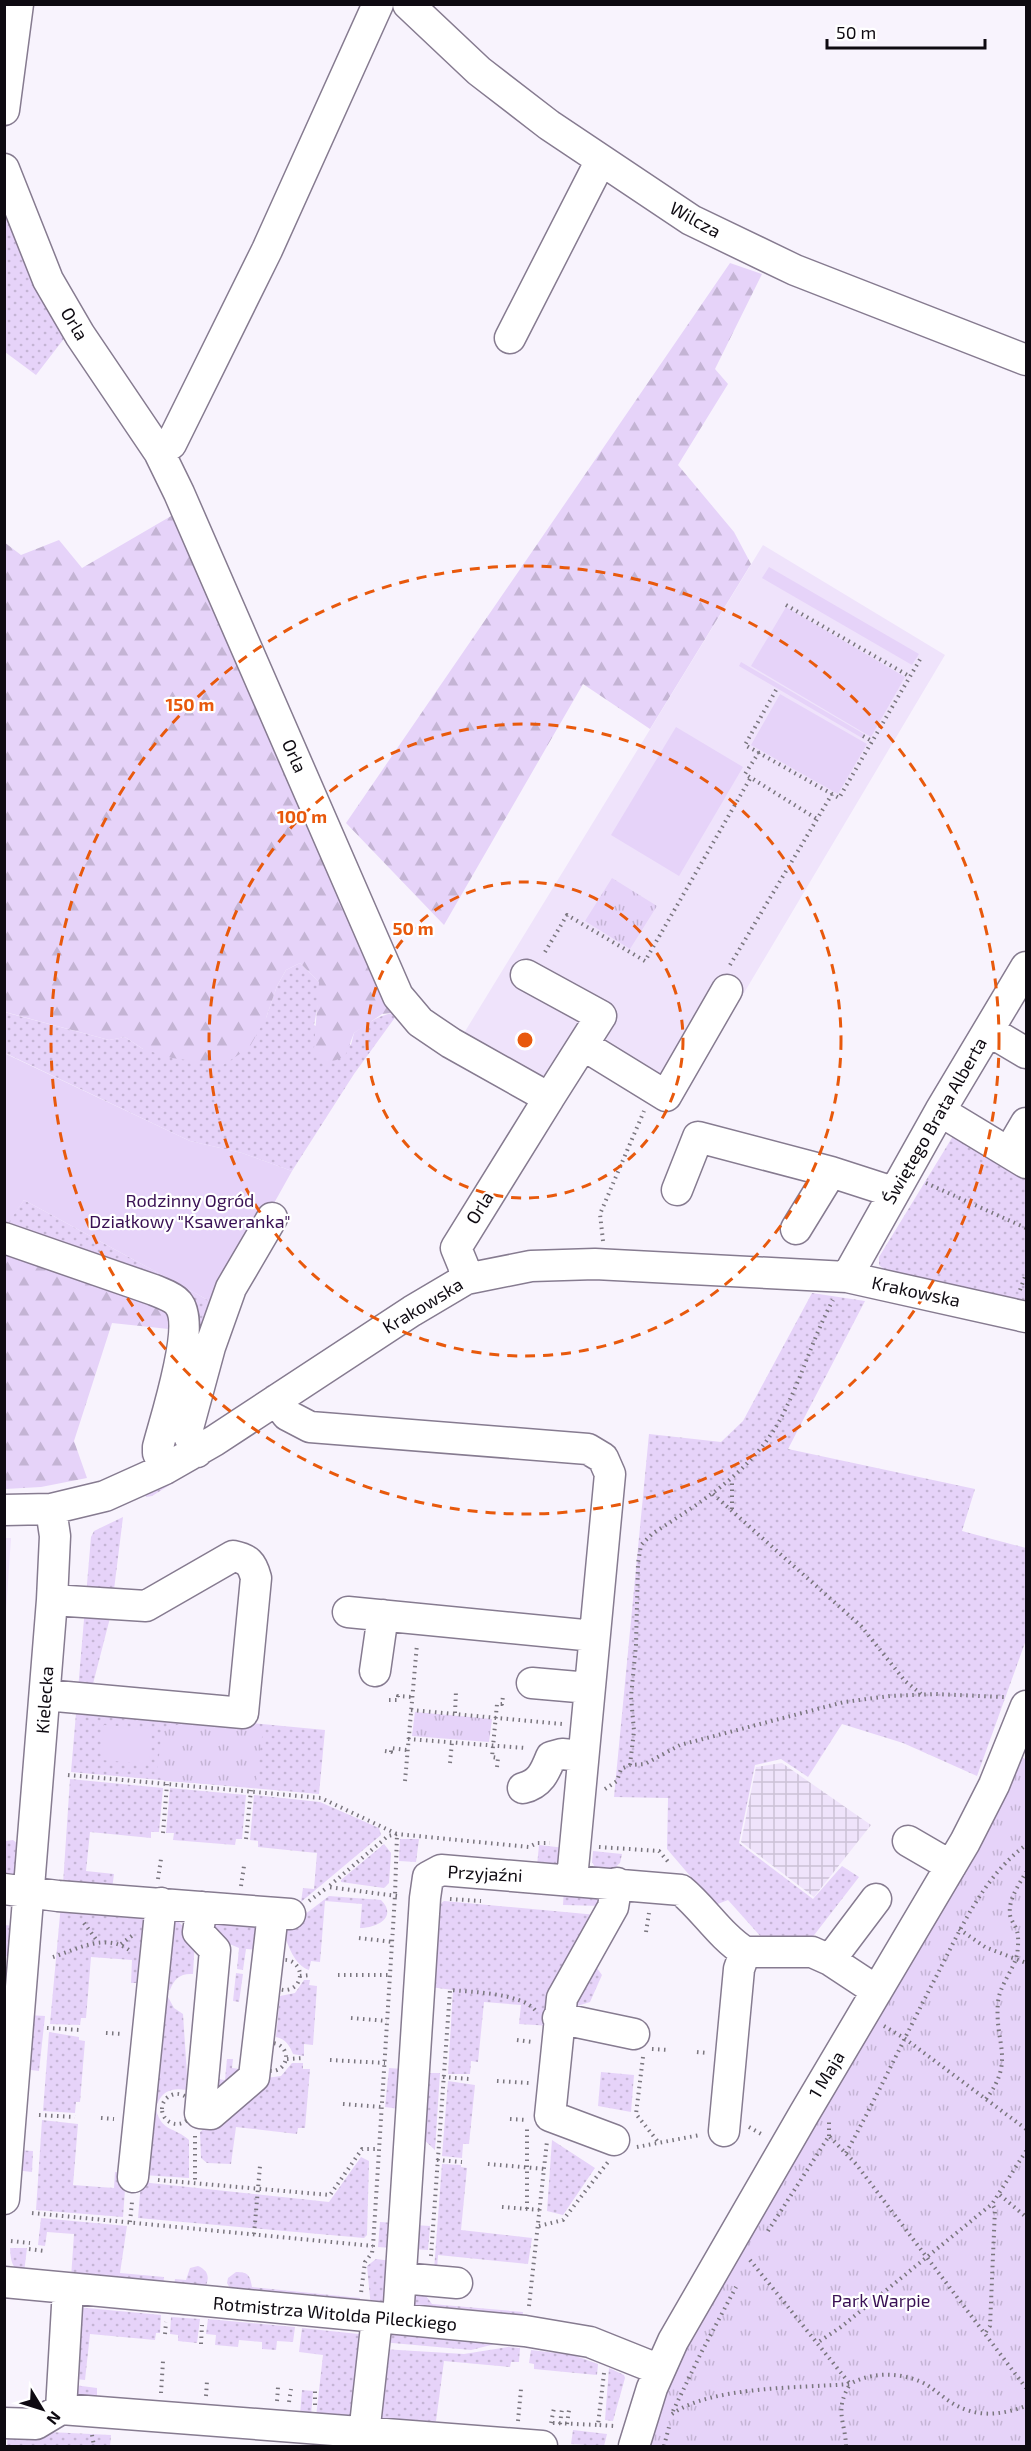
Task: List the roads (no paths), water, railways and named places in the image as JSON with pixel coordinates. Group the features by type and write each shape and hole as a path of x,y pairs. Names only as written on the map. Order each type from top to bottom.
{"street":[{"path":"4,110 18,4"},
{"path":"159,452 171,444 267,250 378,4"},
{"name":"Wilcza","path":"408,4 479,71 549,125 691,220 795,270 1026,360"},
{"path":"510,338 601,160"},
{"name":"Orla","path":"4,169 48,280 80,335 159,452 179,493 398,996 420,1022 451,1043 549,1098 456,1248 466,1279"},
{"name":"Świętego Brata Alberta","path":"842,1284 940,1111 1026,967"},
{"path":"526,975 601,1016 549,1098"},
{"path":"583,1045 666,1096 729,978"},
{"path":"988,1031 1026,1053"},
{"path":"940,1111 1018,1157 1026,1123"},
{"path":"677,1190 698,1137 831,1172 893,1192"},
{"path":"796,1228 831,1172"},
{"path":"197,1452 189,1436 188,1428 210,1347 231,1288 272,1218"},
{"path":"4,1238 154,1290 178,1301 183,1311 184,1337 182,1356 158,1447 158,1453 165,1469"},
{"name":"Krakowska","path":"4,1510 51,1509 105,1496 165,1469 197,1452 412,1311 466,1279 531,1266 595,1264 842,1284 1026,1317"},
{"path":"276,1400 287,1415 310,1427 588,1449 603,1458 610,1474 580,1779 573,1880"},
{"name":"Kielecka","path":"4,2199 17,1890 45,1695 55,1536 51,1509"},
{"path":"45,1695 243,1713 256,1578 253,1567 246,1558 233,1556 146,1606 52,1600"},
{"path":"348,1612 594,1636"},
{"path":"375,1671 383,1615"},
{"path":"532,1683 589,1688"},
{"name":"1 Maja","path":"624,2436 646,2406 687,2313 951,1866 994,1785 1017,1702"},
{"path":"522,1788 531,1786 542,1778 551,1757 562,1754 580,1779"},
{"path":"908,1841 951,1866"},
{"name":"Przyjaźni","path":"364,2434 380,2312 429,2280 425,1898 428,1877 441,1870 681,1890 694,1901 723,1934 745,1952"},
{"path":"617,1883 613,1906 562,1998 548,2016 553,2085 550,2116 617,2150"},
{"path":"17,1890 58,1896 281,1913 254,2077 211,2114 196,2112 215,1950 198,1932 202,1907"},
{"path":"830,1960 876,1899"},
{"path":"141,2184 154,1969 161,1903"},
{"path":"724,2131 738,1969 745,1952 812,1952 830,1960 877,1991"},
{"path":"548,2016 634,2034"},
{"name":"Rotmistrza Witolda Pileckiego","path":"4,2282 68,2289 380,2312 525,2331 590,2342 660,2370"},
{"path":"61,2409 68,2289"},
{"path":"4,2423 36,2424 61,2409 364,2434 551,2431"}],"park label":[{"name":"Rodzinny Ogród Działkowy \"Ksaweranka\"","path":"190,1211"},
{"name":"Park Warpie","path":"881,2301"}]}
